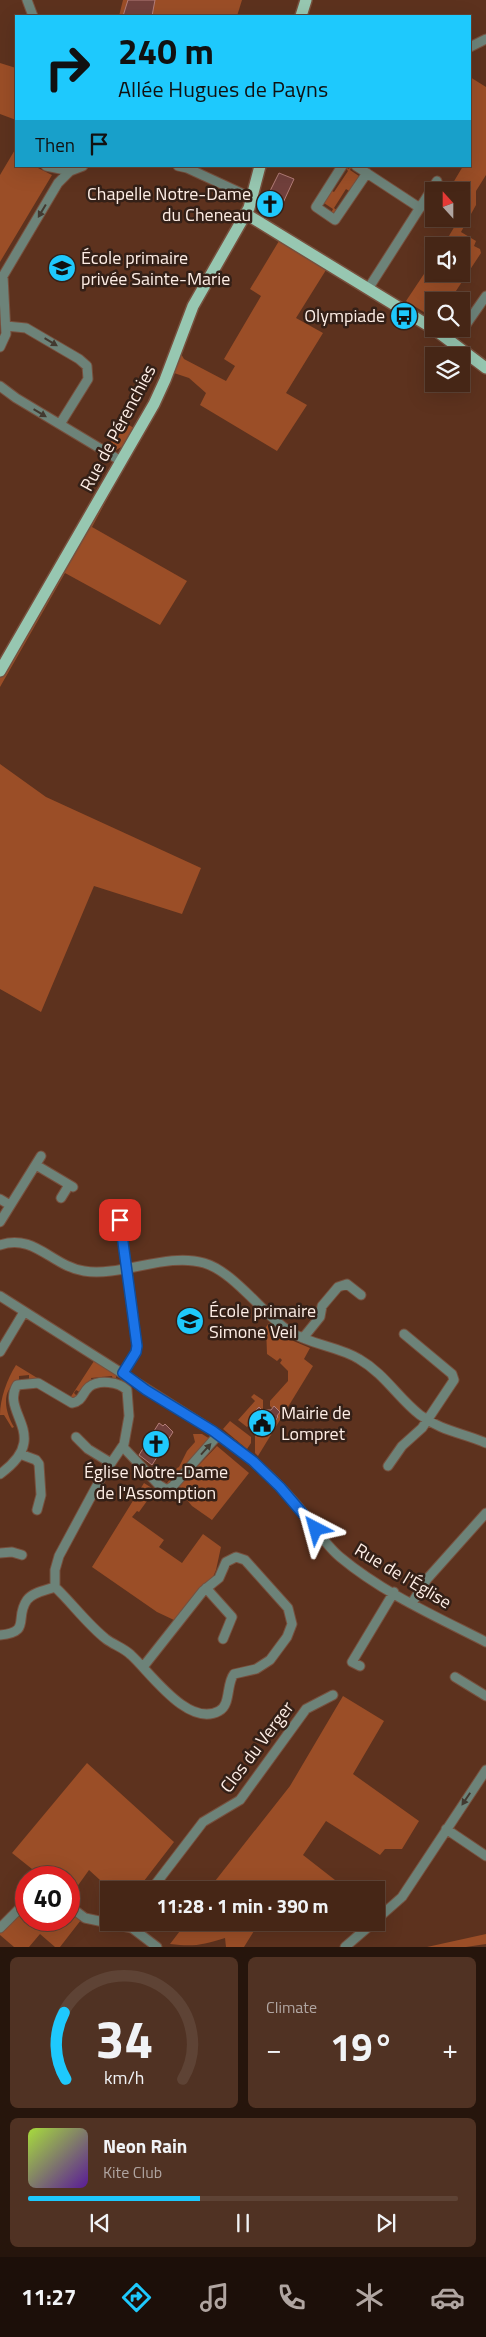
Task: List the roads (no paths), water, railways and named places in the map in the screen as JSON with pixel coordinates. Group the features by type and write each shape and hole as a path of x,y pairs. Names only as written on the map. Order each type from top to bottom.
{"main road":[{"path":"301,15 306,0"},
{"name":"Rue de Pérenchies","path":"0,671 162,387 193,306 246,214 260,167"},
{"path":"252,198 269,227"},
{"path":"246,214 425,324"},
{"path":"445,337 486,368"},
{"path":"454,343 486,361"}],"street":[{"path":"27,0 33,15"},
{"path":"471,47 485,41"},
{"path":"51,167 70,171"},
{"path":"0,347 6,334 2,286 3,276 58,183 70,171 80,167"},
{"path":"182,167 252,198"},
{"path":"341,167 316,207 335,220 367,172"},
{"path":"358,167 420,208"},
{"path":"368,289 437,181"},
{"path":"470,319 486,296"},
{"path":"6,326 26,328 80,359 87,366 88,379 60,424"},
{"path":"0,386 121,461"},
{"path":"0,1222 41,1156"},
{"path":"36,1165 71,1186 61,1198"},
{"path":"0,1199 10,1206"},
{"path":"119,1384 136,1352 137,1346 120,1220"},
{"path":"0,1245 14,1242 29,1244 67,1265 86,1271 185,1260 207,1263 230,1279 284,1328 303,1338 338,1348 365,1363 384,1377 413,1409 427,1420 452,1433 486,1443"},
{"path":"303,1338 318,1320 322,1306 340,1285 346,1284 361,1295"},
{"name":"Rue de l'Église","path":"0,1296 218,1435 253,1461 280,1487 341,1558 412,1603 486,1642"},
{"path":"0,1352 24,1312"},
{"path":"388,1466 402,1446 420,1430 452,1384 454,1378 452,1374 404,1334"},
{"path":"0,1474 14,1463 20,1454 20,1435 8,1408 10,1394 17,1385 38,1383 72,1403 81,1399 87,1389 93,1385 119,1384 127,1390 128,1396 128,1416 123,1447 111,1463 59,1556 55,1567 55,1587 105,1638 127,1651 152,1679 185,1708 212,1714 224,1707 230,1679 234,1674 260,1667 273,1657 290,1631 291,1614 285,1604 245,1560 238,1557 228,1560 219,1578 206,1588 143,1667"},
{"path":"123,1447 166,1490 171,1488 218,1435"},
{"path":"76,1437 88,1449 111,1463"},
{"path":"20,1454 36,1460 39,1464 41,1495 37,1510"},
{"path":"412,1603 430,1576 486,1514"},
{"path":"0,1553 12,1552 22,1556"},
{"path":"0,1635 10,1634 18,1630 24,1606 29,1597 55,1587"},
{"path":"206,1588 232,1617 223,1639"},
{"path":"360,1666 352,1662 394,1592"},
{"path":"455,1677 486,1696"},
{"name":"Clos du Verger","path":"158,1881 203,1822 240,1800 306,1709 333,1695"},
{"path":"385,1912 402,1897 486,1770"},
{"path":"446,1828 486,1856"},
{"path":"0,1928 15,1913"},
{"path":"80,1914 85,1918 100,1920"},
{"path":"137,1931 157,1947"},
{"path":"345,1947 363,1931"}],"place":[{"name":"Chapelle Notre-Dame du Cheneau","path":"270,204"},
{"name":"École primaire privée Sainte-Marie","path":"62,268"},
{"name":"Olympiade","path":"404,316"},
{"name":"École primaire Simone Veil","path":"190,1321"},
{"name":"Mairie de Lompret","path":"262,1423"},
{"name":"Église Notre-Dame de l'Assomption","path":"156,1444"}]}
